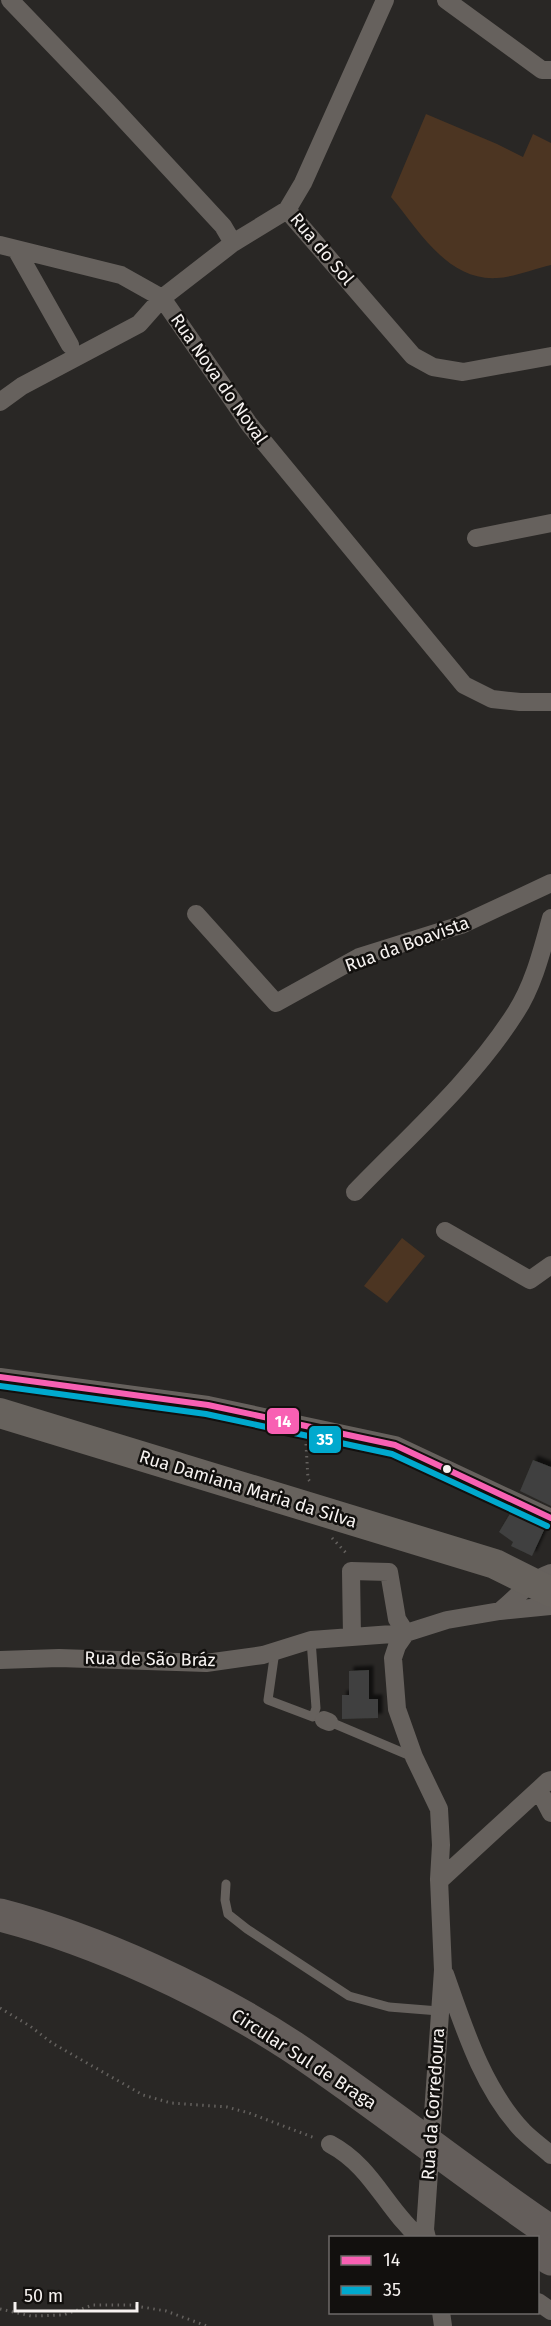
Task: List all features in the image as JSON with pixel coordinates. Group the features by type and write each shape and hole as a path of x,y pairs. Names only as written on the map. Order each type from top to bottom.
{"highway":[{"name":"Circular Sul de Braga","path":"0,1915 72,1938 134,1963 239,2016 291,2046 359,2093 551,2232"},
{"name":"Circular Sul de Braga","path":"0,1938 40,1950 119,1980 229,2035 322,2095 517,2236"}],"main road":[{"name":"Rua Damiana Maria da Silva","path":"0,1413 546,1579"}],"street":[{"path":"10,0 223,226 233,243"},
{"name":"Rua do Sol","path":"385,0 303,183 287,210 413,356 433,367 463,372 551,356"},
{"path":"446,0 542,70 551,70"},
{"name":"Rua Nova do Noval","path":"287,210 233,243 162,298 249,424 464,685 492,699 551,702"},
{"path":"0,402 22,386 139,324 162,298 121,275 39,253 8,248"},
{"path":"8,248 70,345"},
{"path":"476,538 551,523"},
{"name":"Rua da Boavista","path":"196,914 276,1003 359,957 461,925 551,883"},
{"path":"355,1192 462,1084 517,1011 536,970 551,918"},
{"path":"445,1231 530,1280 551,1265"},
{"path":"0,1377 208,1405 395,1445 551,1518"},
{"path":"352,1637 351,1571 389,1572 397,1619 406,1633 397,1646 393,1658 397,1709 414,1757 440,1809 443,1970 465,2030 487,2079 523,2130 551,2155"},
{"path":"500,1611 546,1579"},
{"name":"Rua de São Bráz","path":"0,1660 69,1658 206,1663 275,1651 312,1640 406,1633 447,1620 500,1611 551,1606"},
{"path":"440,1881 545,1785"},
{"path":"545,1785 551,1813"},
{"name":"Rua da Corredoura","path":"424,2235 443,1970"},
{"path":"330,2144 346,2152 365,2170 409,2229 424,2235"}],"lane":[{"path":"275,1651 268,1700 314,1717 316,1708 312,1640"},
{"path":"329,1722 414,1757"},
{"path":"226,1884 225,1900 228,1914 349,1996 389,2007 439,2011"}],"path":[{"path":"306,1425 308,1479 317,1491"},
{"path":"325,1538 332,1539 351,1558"},
{"path":"0,2008 30,2026 52,2043 143,2095 171,2103 238,2110 330,2144"},
{"path":"0,2309 31,2316 63,2315 93,2305 130,2305 166,2311 207,2326"}],"shaded area":[{"path":"426,114 523,157 533,134 551,143 551,265 517,275 497,278 479,277 449,262 424,238 391,197"},
{"path":"402,1238 425,1256 387,1303 364,1286"}],"building":[{"path":"533,1460 551,1467 551,1506 520,1491"},
{"path":"511,1512 545,1528 532,1556 511,1546 513,1542 499,1532"},
{"path":"369,1670 369,1699 378,1699 378,1718 342,1719 342,1695 349,1695 349,1671"}],"transit line":[{"name":"14","path":"0,1377 208,1405 395,1445 551,1518"},
{"name":"35","path":"0,1386 206,1414 392,1454 547,1526"}]}
